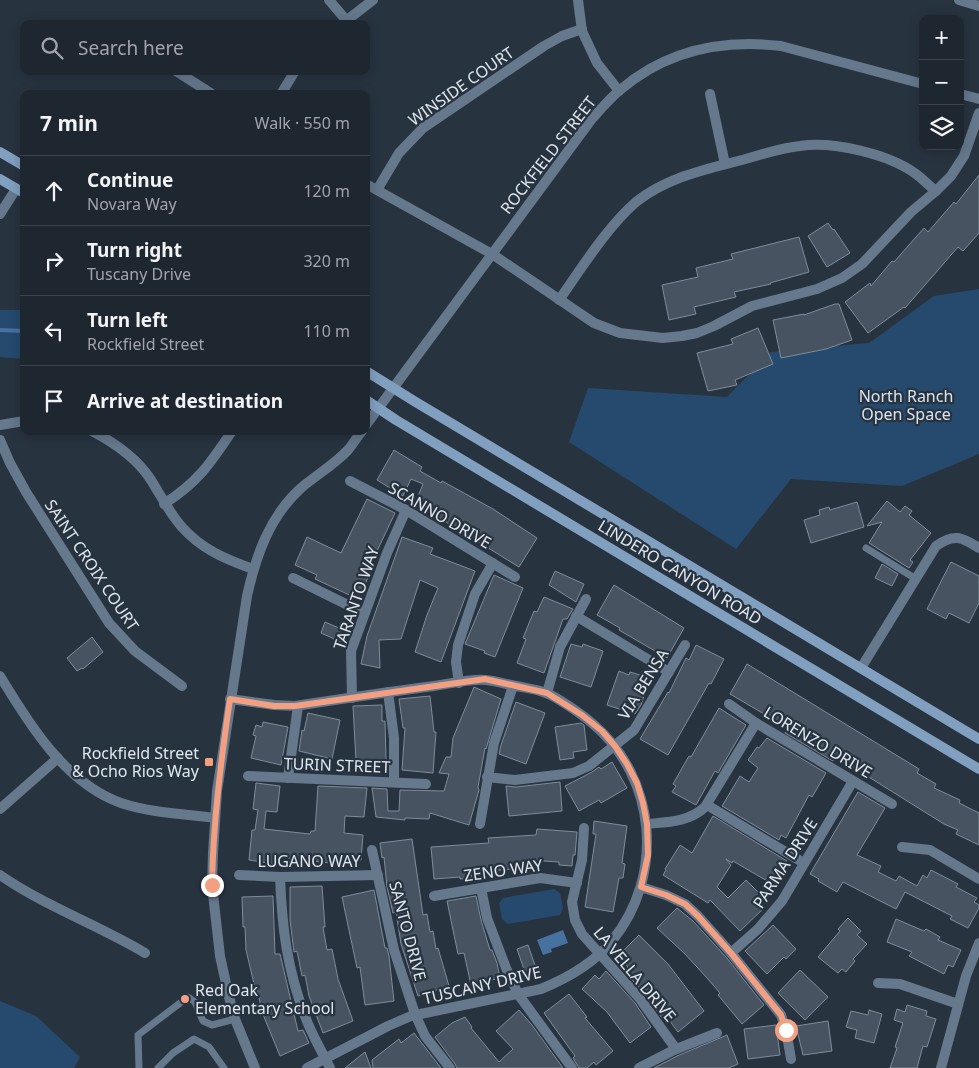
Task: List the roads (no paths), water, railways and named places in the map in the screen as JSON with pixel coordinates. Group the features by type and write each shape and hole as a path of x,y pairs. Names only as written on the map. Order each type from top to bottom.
{"main road":[{"path":"0,152 20,164"},
{"path":"0,179 20,191"},
{"name":"LINDERO CANYON ROAD","path":"370,374 979,739"},
{"name":"LINDERO CANYON ROAD","path":"370,403 405,426 979,769"}],"street":[{"path":"328,0 343,20"},
{"path":"347,20 373,0"},
{"path":"578,0 582,29 597,63 618,91"},
{"path":"959,0 979,6"},
{"name":"WINSIDE COURT","path":"377,190 399,153 424,128 544,46 562,36 582,29"},
{"name":"ROCKFIELD STREET","path":"370,419 591,120 618,91 635,78 677,56 712,46 738,43 781,46 919,83"},
{"path":"182,75 206,90"},
{"path":"283,90 293,75"},
{"path":"710,94 725,164"},
{"path":"964,95 979,99"},
{"path":"370,186 492,254 594,323 620,333 664,338 697,333 752,306 818,289 842,278 862,264 911,212 951,176 964,156 979,114"},
{"path":"559,300 612,227 635,203 674,180 725,164 798,146 830,145 878,156 895,162 916,174 936,191"},
{"path":"0,214 20,191"},
{"path":"0,426 20,422"},
{"path":"100,435 113,442 136,461 181,526 202,545 224,558 253,568"},
{"path":"164,504 183,492 200,476 229,435"},
{"path":"255,1068 235,1018 220,956 212,885 217,791 230,699 253,568 265,536 282,509 300,488 334,463 349,449 359,435"},
{"name":"SAINT CROIX COURT","path":"0,440 26,492 109,623 135,651 182,686"},
{"name":"SCANNO DRIVE","path":"350,481 406,510 515,577"},
{"name":"TARANTO WAY","path":"352,698 351,652 386,553 406,510"},
{"path":"861,668 936,546 946,539 958,537 979,548"},
{"path":"458,683 456,662 458,645 474,594 493,563"},
{"path":"293,578 364,613"},
{"path":"547,693 560,647 586,599"},
{"path":"576,616 669,672"},
{"name":"VIA BENSA","path":"487,777 516,780 573,773 589,766 634,730 685,645"},
{"path":"0,676 34,727 58,758 86,783 122,803 157,811 215,818"},
{"name":"TUSCANY DRIVE","path":"230,699 274,706 298,706 485,679 547,693 582,715 602,731 627,764 637,783 643,803 647,824 648,855 641,887 634,907 611,942 600,954 580,970 541,989 416,1015 388,1026 328,1063 307,1068"},
{"path":"480,824 494,743 513,686"},
{"path":"388,692 394,738 394,782"},
{"name":"LORENZO DRIVE","path":"729,704 756,723 892,804"},
{"path":"288,778 298,706"},
{"path":"647,824 686,819 698,814 707,805 756,723"},
{"path":"0,809 58,758"},
{"name":"TURIN STREET","path":"248,776 426,784"},
{"name":"PARMA DRIVE","path":"731,953 771,916 782,901 853,781"},
{"path":"707,805 804,863"},
{"name":"LA VELLA DRIVE","path":"584,828 582,860 572,902 575,920 582,934 640,999 676,1049"},
{"path":"902,847 930,850 979,879"},
{"name":"SANTO DRIVE","path":"372,850 394,950 416,1015 425,1036 450,1068"},
{"path":"0,875 17,886 146,952"},
{"name":"LUGANO WAY","path":"239,875 280,877 378,875"},
{"path":"280,877 282,926 291,972 305,1018 328,1063"},
{"name":"ZENO WAY","path":"434,896 540,878 577,883"},
{"path":"641,887 666,895 685,904 731,953 781,1015 786,1030 791,1059"},
{"path":"481,888 487,918 518,994 572,1068"},
{"path":"941,1068 966,976 979,943"},
{"path":"878,983 900,984 958,1004"},
{"path":"639,1068 676,1049 717,1033"}],"lane":[{"path":"866,548 916,578"},
{"path":"139,1068 138,1035 188,997 195,1002 203,1021 212,1025 235,1018"},
{"path":"158,1068 173,1053 194,1039 209,1047 224,1068"}],"waterway":[{"path":"0,330 20,331"}],"place":[{"name":"Rockfield Street & Ocho Rios Way","path":"209,762"},
{"name":"Red Oak Elementary School","path":"185,999"}],"park label":[{"name":"North Ranch Open Space","path":"906,405"}]}
